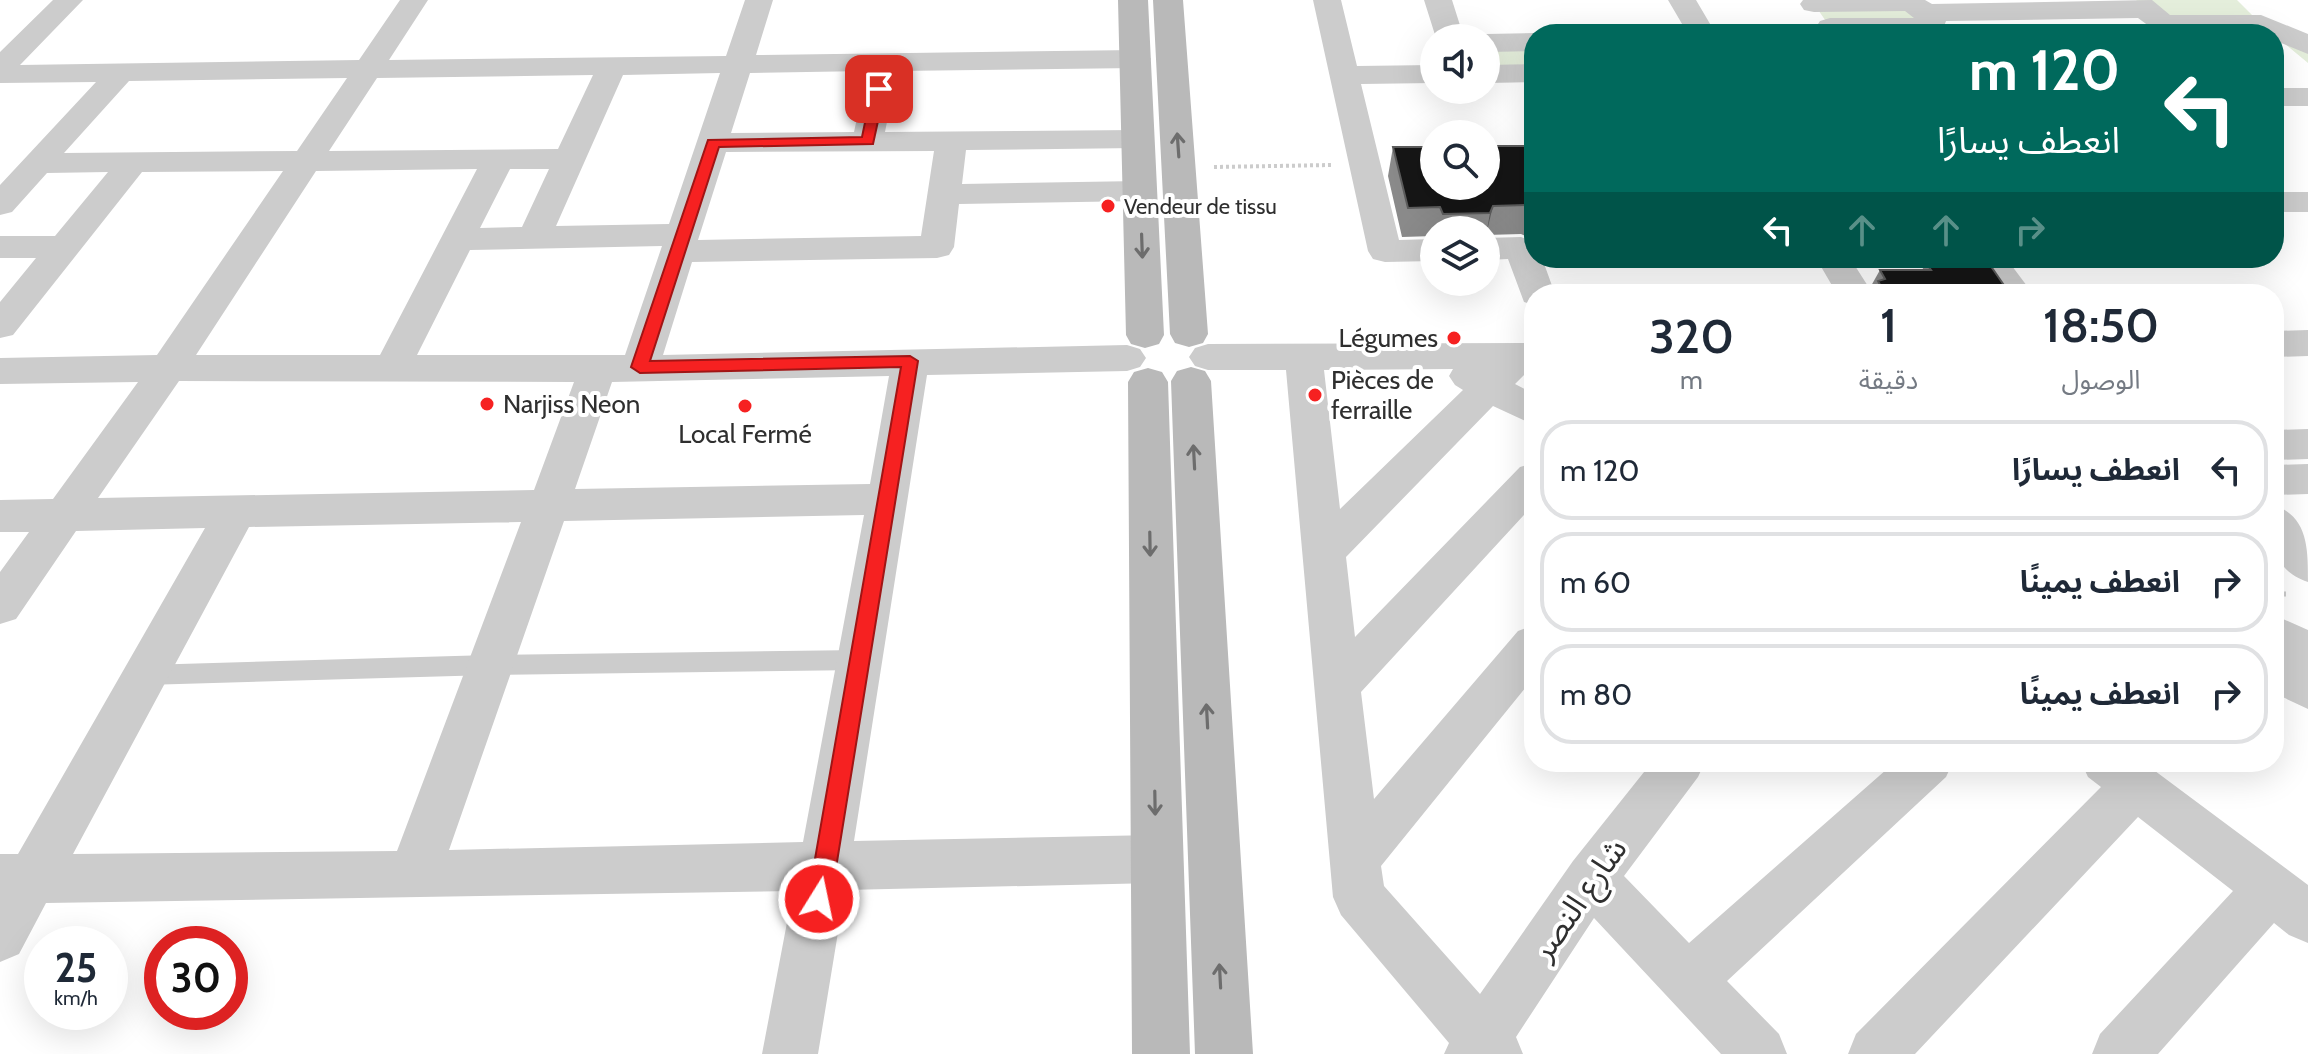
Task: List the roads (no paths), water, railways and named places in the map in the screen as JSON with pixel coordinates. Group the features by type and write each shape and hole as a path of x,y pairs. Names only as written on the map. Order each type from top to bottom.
{"street":[{"path":"0,71 69,0"},
{"path":"0,606 168,368 414,0"},
{"path":"414,875 549,505 679,243 759,0"},
{"path":"1133,0 1140,191 1168,358 1224,1054"},
{"path":"1161,1054 1155,859 1168,358 1180,168 1168,0"},
{"path":"1327,0 1344,75 1379,164 1385,251 1420,250"},
{"path":"1438,0 1446,24"},
{"path":"1682,0 1696,24"},
{"path":"2237,0 2262,24"},
{"path":"1932,24 1926,13 2123,5 2163,23 2176,24"},
{"path":"1823,16 1910,24"},
{"path":"2284,36 2308,45"},
{"path":"1500,43 1524,42"},
{"path":"2284,44 2308,66"},
{"path":"0,71 119,74 1136,59"},
{"path":"868,141 884,63"},
{"path":"534,238 612,66"},
{"path":"1500,74 1524,73"},
{"path":"0,205 119,74"},
{"path":"1344,75 1420,74"},
{"path":"2284,97 2308,97"},
{"path":"713,143 1137,139"},
{"path":"457,239 937,247 951,141"},
{"path":"38,163 569,159"},
{"path":"392,368 498,160"},
{"path":"0,326 133,162"},
{"path":"944,194 1140,191"},
{"path":"2284,202 2308,202"},
{"path":"0,247 65,247"},
{"path":"1500,249 1521,248 1524,257"},
{"path":"2284,344 2308,343"},
{"path":"1432,356 1524,406"},
{"path":"0,371 619,368 910,361 1524,356"},
{"path":"1304,357 1359,897 1483,1049"},
{"path":"1323,553 1490,387 1524,359"},
{"path":"790,1054 825,868 910,361"},
{"path":"2284,445 2308,444"},
{"path":"2284,480 2308,479"},
{"path":"1337,687 1524,489"},
{"path":"0,516 886,499"},
{"path":"0,936 17,879 145,675 237,510"},
{"path":"2284,534 2308,565"},
{"path":"2284,639 2308,651"},
{"path":"1355,859 1524,656"},
{"path":"2284,675 2308,689"},
{"name":"شارع النصر","path":"1483,1049 1591,878 1673,772"},
{"path":"1688,980 1918,772"},
{"path":"1876,1054 2120,774 2289,902 2120,1054"},
{"path":"17,879 825,868 1155,859"},
{"path":"1591,878 1759,1054"}],"lane":[{"path":"145,675 490,665 861,660"}],"place":[{"name":"Vendeur de tissu","path":"1108,206"},
{"name":"Légumes","path":"1454,338"},
{"name":"Pièces de ferraille","path":"1315,395"},
{"name":"Narjiss Neon","path":"487,404"},
{"name":"Local Fermé","path":"745,406"}]}
